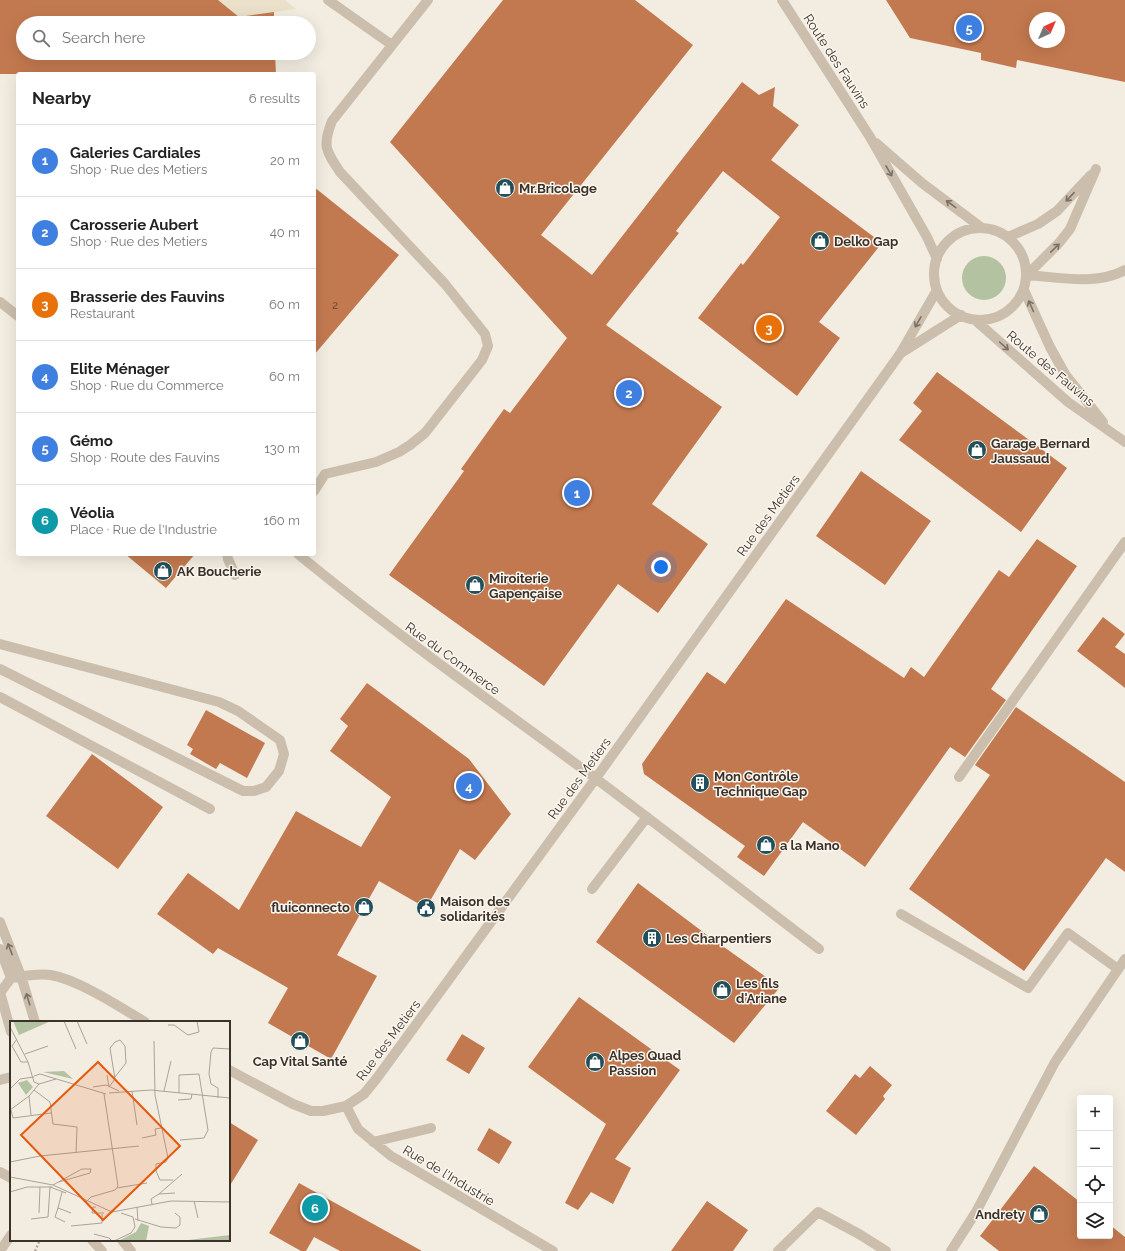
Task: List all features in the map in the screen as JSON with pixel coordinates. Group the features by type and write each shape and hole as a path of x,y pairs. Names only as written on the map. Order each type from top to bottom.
{"street":[{"path":"328,0 392,45"},
{"path":"316,488 325,474 376,462 399,452 425,433 482,360 488,346 485,334 445,284 340,172 328,154 326,142 332,121 428,0"},
{"name":"Route des Fauvins","path":"782,0 870,137 927,236 936,259"},
{"name":"Route des Fauvins","path":"870,137 922,183 982,228"},
{"path":"1008,237 1038,224 1057,211 1096,169 1070,229 1059,243 1026,274"},
{"path":"982,228 1001,232 1008,237 1015,244 1024,258 1026,274 1024,290 1016,303 1005,313 991,319 975,320 952,311 943,302 934,280 936,259 943,246 954,236 967,230 982,228"},
{"path":"1026,274 1081,279 1116,275 1125,270"},
{"name":"Rue des Metiers","path":"230,1071 293,1104 311,1111 323,1111 346,1106 364,1094 596,778 900,354 937,290"},
{"name":"Route des Fauvins","path":"1024,290 1050,347 1065,374 1112,432"},
{"path":"0,302 16,314"},
{"name":"Rue des Metiers","path":"900,354 961,315"},
{"name":"Route des Fauvins","path":"975,320 1068,402 1125,442"},
{"path":"959,777 1125,542"},
{"path":"228,556 235,575"},
{"name":"Rue du Commerce","path":"300,556 348,595 428,656 596,778 819,949"},
{"path":"0,644 219,702 238,711 280,740 284,754 280,771 266,787 254,791 243,791 0,668"},
{"path":"0,697 210,809"},
{"path":"592,889 648,817"},
{"path":"901,914 1028,988 1068,933 1118,969"},
{"path":"0,922 16,977 35,1021"},
{"path":"0,949 16,977"},
{"path":"951,1251 976,1212 1055,1062 1125,959"},
{"path":"10,1028 0,992 16,977 51,975 72,982 93,992 143,1021"},
{"path":"0,1080 10,1077"},
{"name":"Rue de l'Industrie","path":"346,1106 358,1128 391,1156 553,1251"},
{"path":"373,1142 431,1128"},
{"path":"0,1172 10,1177"},
{"path":"778,1251 818,1212 859,1234 886,1251"},
{"path":"0,1251 10,1236"},
{"path":"93,1241 102,1251"},
{"path":"123,1241 131,1251"}],"path":[{"path":"35,1251 40,1241"}],"green space":[{"path":"980,256 988,256 993,257 1000,262 1005,269 1005,287 1000,294 993,299 980,300 972,297 965,290 962,282 962,274 965,266 972,259"}],"shaded area":[{"path":"218,0 285,0 296,9 246,16 238,16"}],"building":[{"path":"0,0 218,0 238,16 16,16 16,60 275,60 276,72 16,72 16,74 0,74"},
{"path":"503,0 635,0 693,45 541,235 592,275 742,82 759,95 775,87 773,106 799,125 771,160 882,243 819,322 840,338 797,396 698,318 741,263 743,265 780,217 723,171 676,231 679,233 606,325 722,407 652,504 708,544 658,613 618,584 544,686 389,575 464,471 461,469 504,409 510,413 567,338 390,142"},
{"path":"886,0 1125,0 1125,82 1017,60 1016,68 981,60 981,53 910,38"},
{"path":"274,12 274,16 246,16"},
{"path":"316,189 399,255 316,353"},
{"name":"Garage Bernard Jaussaud","path":"937,372 1067,468 1021,532 899,440 922,411 913,403"},
{"path":"861,471 931,521 885,585 816,536"},
{"path":"1037,539 1077,566 991,689 1006,700 965,757 950,747 865,867 803,822 764,876 737,857 745,846 644,774 642,764 707,672 725,684 786,599 904,678 911,667 924,677 999,570 1009,577"},
{"name":"AK Boucherie","path":"127,556 193,556 166,588"},
{"path":"1103,617 1125,634 1115,647 1125,654 1125,688 1077,651"},
{"path":"367,683 469,759 511,814 475,860 460,849 426,908 379,881 337,955 377,976 331,1059 268,1023 288,988 218,948 213,954 157,914 188,873 239,910 296,811 361,847 391,797 330,751 348,726 340,719"},
{"path":"1016,707 1125,782 1125,872 1106,858 1024,971 909,889 990,775 975,765"},
{"path":"206,710 265,743 247,778 220,763 216,769 190,754 193,749 187,745"},
{"path":"92,754 163,807 118,869 46,816"},
{"path":"638,883 780,987 734,1043 596,942"},
{"name":"Alpes Quad Passion","path":"579,997 680,1070 615,1159 631,1168 613,1204 591,1192 578,1210 565,1203 606,1124 528,1067"},
{"path":"462,1034 485,1048 469,1074 446,1060"},
{"path":"870,1066 892,1085 883,1096 885,1099 856,1135 826,1111 855,1074 860,1078"},
{"path":"230,1123 258,1140 230,1185"},
{"path":"489,1128 512,1142 499,1164 477,1150"},
{"name":"Andrety","path":"1034,1166 1077,1200 1077,1239 1113,1239 1113,1227 1125,1237 1125,1251 999,1251 980,1236"},
{"path":"299,1183 422,1251 340,1251 314,1237 306,1251 301,1251 269,1233"},
{"path":"707,1201 748,1230 733,1251 671,1251"}],"place":[{"name":"Gémo","path":"969,28"},
{"name":"Mr.Bricolage","path":"505,188"},
{"name":"Delko Gap","path":"820,241"},
{"name":"Brasserie des Fauvins","path":"769,328"},
{"name":"Carosserie Aubert","path":"629,393"},
{"name":"Garage Bernard Jaussaud","path":"977,450"},
{"name":"Galeries Cardiales","path":"577,493"},
{"name":"AK Boucherie","path":"163,571"},
{"name":"Miroiterie Gapençaise","path":"475,585"},
{"name":"Mon Contrôle Technique Gap","path":"700,783"},
{"name":"Elite Ménager","path":"469,786"},
{"name":"a la Mano","path":"766,845"},
{"name":"fluiconnecto","path":"364,907"},
{"name":"Maison des solidarités","path":"426,908"},
{"name":"Les Charpentiers","path":"652,938"},
{"name":"Les fils d'Ariane","path":"722,990"},
{"name":"Cap Vital Santé","path":"300,1041"},
{"name":"Alpes Quad Passion","path":"595,1062"},
{"name":"Véolia","path":"315,1208"},
{"name":"Andrety","path":"1039,1214"}]}
